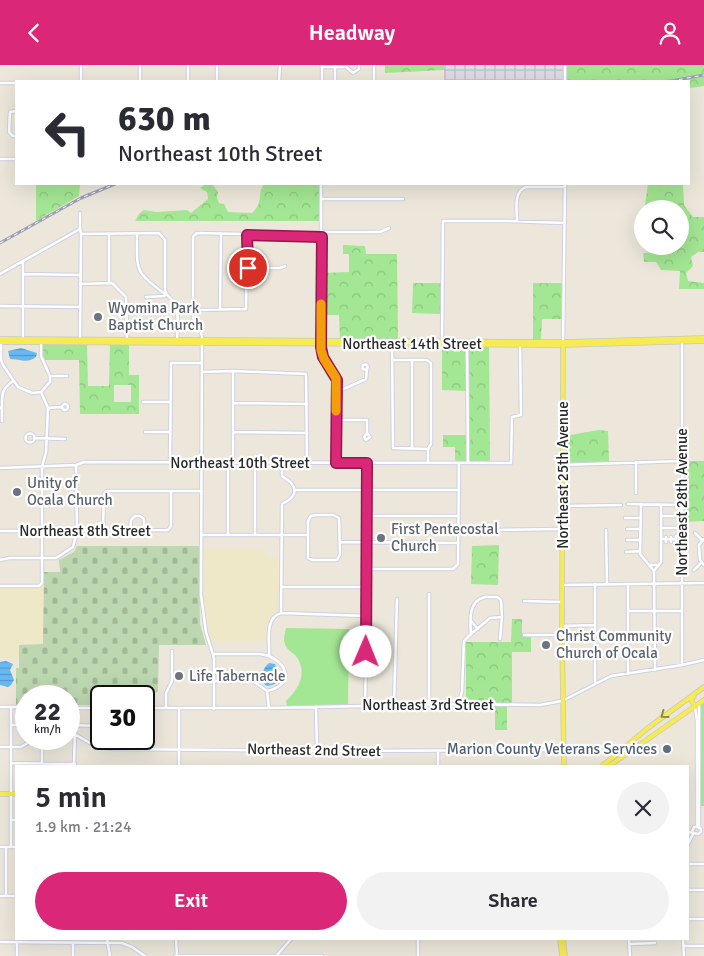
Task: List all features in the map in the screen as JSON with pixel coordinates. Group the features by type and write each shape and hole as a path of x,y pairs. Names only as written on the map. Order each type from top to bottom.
{"main road":[{"name":"Northeast 14th Street","path":"1,341 563,343 704,340"},
{"name":"Northeast 25th Avenue","path":"563,343 562,701 564,765"},
{"path":"697,705 691,702 691,698 704,688"},
{"path":"603,765 648,728 704,688"},
{"path":"610,765 704,700"},
{"path":"648,728 654,736"},
{"path":"0,794 15,794"},
{"path":"562,940 564,956"}],"street":[{"path":"81,65 81,80"},
{"path":"140,65 140,80"},
{"path":"188,65 188,80"},
{"path":"217,65 217,80"},
{"path":"280,65 280,80"},
{"path":"322,80 322,66 347,66 350,73 354,73 359,69 359,65"},
{"path":"374,65 374,80"},
{"path":"565,65 565,80"},
{"path":"335,66 335,80"},
{"path":"0,83 15,83"},
{"path":"15,111 10,112 9,132 15,136"},
{"path":"0,159 15,159"},
{"path":"321,185 321,342 323,357 336,378 336,463"},
{"path":"517,221 519,191 524,187 565,185"},
{"name":"Northeast 25th Avenue","path":"563,343 565,185"},
{"path":"321,199 402,199"},
{"path":"80,213 80,341"},
{"path":"442,343 443,221 564,223"},
{"path":"322,232 380,232 389,228"},
{"path":"0,274 80,229"},
{"path":"108,282 109,233"},
{"path":"137,233 138,271 173,301 177,309 176,341"},
{"path":"80,234 159,233 165,239 165,290 167,296"},
{"path":"214,709 213,655 203,613 202,341 200,328 193,318 193,237 195,234 221,233 322,237"},
{"path":"220,310 221,233"},
{"path":"193,310 246,309 247,235"},
{"path":"23,262 23,341"},
{"path":"248,268 280,268 284,266"},
{"path":"23,274 79,275"},
{"path":"80,284 112,283 126,297 127,341"},
{"path":"146,297 167,296"},
{"path":"0,306 80,307"},
{"name":"Northeast 28th Avenue","path":"682,340 682,665"},
{"path":"1,341 1,359 13,381 24,391 32,393 41,392 50,382 50,376 41,356 40,341"},
{"path":"392,342 393,448 428,449"},
{"path":"467,343 468,463"},
{"name":"Northeast 10th Street","path":"0,468 76,465 84,462 511,463 512,417 520,415 520,343"},
{"path":"393,360 430,361 431,444 428,449 428,463"},
{"path":"412,360 412,448"},
{"path":"170,463 171,363 202,363"},
{"path":"337,392 366,379 367,369"},
{"path":"202,372 233,371 306,374 307,463"},
{"path":"233,371 234,463"},
{"path":"50,376 67,376"},
{"path":"2,421 3,391 13,381"},
{"path":"0,586 41,585 42,467 46,452 48,407 41,392"},
{"path":"144,402 170,402"},
{"path":"234,403 307,404"},
{"path":"48,407 62,407"},
{"path":"336,420 367,420 367,433"},
{"path":"144,432 170,432"},
{"path":"233,432 307,433"},
{"path":"35,439 65,439"},
{"path":"562,465 682,461"},
{"path":"228,463 228,535"},
{"path":"255,463 255,535"},
{"path":"281,613 282,504 293,496 294,490 292,484 282,475 282,463"},
{"path":"365,705 367,463"},
{"path":"636,463 636,493"},
{"path":"366,569 453,569 458,564 459,464"},
{"path":"0,560 9,558 56,558 73,547 77,531 76,465"},
{"path":"294,490 459,490"},
{"path":"103,530 105,491 202,491"},
{"name":"Northeast 8th Street","path":"0,531 170,529 171,491"},
{"path":"628,504 682,505"},
{"path":"563,506 621,505"},
{"path":"641,505 640,551 641,556 654,571 654,670"},
{"path":"654,571 661,562 661,505"},
{"path":"130,530 131,518 140,516 144,519 144,530"},
{"path":"311,516 337,516 340,521 340,553 337,560 313,561 310,559 307,535 308,521 311,516"},
{"path":"366,516 458,516"},
{"path":"661,516 676,516"},
{"path":"625,519 640,518"},
{"path":"661,528 677,528"},
{"path":"481,530 563,529"},
{"path":"627,529 640,529"},
{"path":"606,530 606,584"},
{"path":"694,570 703,564 699,558 699,545 703,539 695,533"},
{"path":"202,535 307,535"},
{"path":"661,539 676,539"},
{"path":"627,541 640,541"},
{"path":"340,542 458,543"},
{"path":"626,551 640,551"},
{"path":"650,565 659,565"},
{"path":"628,583 628,674"},
{"path":"562,585 704,583"},
{"path":"594,584 595,684"},
{"path":"281,587 366,587"},
{"path":"429,594 429,705"},
{"path":"471,634 470,621 474,605 478,600 485,597 497,597 501,600 500,639"},
{"path":"394,705 396,599"},
{"path":"524,601 562,601"},
{"path":"628,611 682,611"},
{"path":"269,656 270,621 274,616 281,613 367,616"},
{"path":"459,704 462,691 464,641 490,618 502,617"},
{"path":"470,621 478,629"},
{"path":"562,626 594,625"},
{"path":"524,635 562,635"},
{"path":"166,708 166,693 172,681 172,651"},
{"path":"213,655 260,655 269,656 280,662 285,671 282,683 274,689 267,691"},
{"name":"Northeast 3rd Street","path":"155,708 214,709 459,704 540,705 562,701 611,677 704,660"},
{"path":"214,681 253,681 267,691 269,708"},
{"path":"690,832 698,834 701,830 697,705"},
{"path":"0,707 15,707"},
{"path":"11,707 11,847"},
{"path":"316,707 316,750"},
{"path":"179,765 180,708"},
{"path":"699,727 704,727"},
{"path":"0,747 15,747"},
{"name":"Northeast 2nd Street","path":"155,748 438,751 480,749 563,750"},
{"path":"42,750 42,765"},
{"path":"11,763 74,765 74,750"},
{"path":"438,751 438,765"},
{"path":"11,820 15,821"},
{"path":"690,832 701,830"},
{"path":"0,847 15,847"},
{"path":"6,847 6,896"},
{"path":"689,864 704,864"},
{"path":"689,890 704,890"},
{"path":"0,896 15,896"},
{"path":"689,919 704,919"},
{"path":"108,940 110,956"},
{"path":"176,940 176,956 322,956"},
{"path":"276,956 290,940"},
{"path":"418,940 418,956"},
{"path":"683,940 684,956"},
{"path":"0,942 122,943 144,956"},
{"path":"17,943 17,956"},
{"path":"73,943 73,956"},
{"path":"630,956 629,943 654,943"},
{"path":"683,946 704,947"}],"shaded area":[{"path":"444,65 564,65 564,80 444,80"},
{"path":"204,550 267,550 268,558 279,558 278,611 268,621 267,641 211,641 204,603"},
{"path":"0,587 43,587 43,644 19,645 19,660 0,660"}],"green space":[{"path":"385,65 444,65 444,70 385,73"},
{"path":"566,65 704,65 704,86 690,88 690,80 567,80"},
{"path":"36,185 80,185 79,196 36,221"},
{"path":"204,185 213,185 218,192 217,198 219,203 224,204 228,212 252,213 258,205 264,185 320,185 320,221 135,221 144,210 156,212 187,210 191,213 208,199 207,192 200,188"},
{"path":"648,185 683,185 684,200 646,200"},
{"path":"689,212 693,217 704,217 704,252 698,252 691,257 693,266 686,273 688,281 704,283 704,289 679,289 680,271 661,270 656,262 644,262 643,255 689,255"},
{"path":"343,245 365,246 366,254 397,254 398,340 340,339 339,315 323,315 323,273 349,272 349,254 343,254"},
{"path":"413,283 441,283 442,314 412,313"},
{"path":"533,283 563,283 562,319 542,319 541,340 533,340"},
{"path":"42,344 87,344 88,386 109,386 110,344 129,344 129,375 139,375 139,414 80,414 79,360 43,360","holes":["114,385 131,385 131,402 114,402"]},
{"path":"442,345 466,346 466,391 442,390"},
{"path":"468,346 489,346 490,462 469,462"},
{"path":"599,430 608,431 609,462 563,463 564,436"},
{"path":"443,435 467,435 467,462 457,463 455,460 455,447 443,447"},
{"path":"683,461 704,461 704,521 683,522"},
{"path":"499,545 498,585 471,584 472,546"},
{"path":"77,546 199,546 200,624 206,645 159,645 158,692 155,692 155,685 90,685 90,705 80,705 80,685 16,685 16,668 19,668 19,645 43,644 44,572 60,572 59,560 74,552"},
{"path":"512,619 522,619 522,634 531,636 531,652 512,652 512,704 466,703 466,642 511,642"},
{"path":"286,628 349,629 348,705 287,707 286,701 300,682 302,671 298,659 285,644"},
{"path":"704,703 704,806 700,806 700,706"},
{"path":"495,706 507,706 507,730 495,730"}],"water":[{"path":"21,348 37,353 36,357 26,361 10,359 8,351"},
{"path":"6,661 13,664 10,670 14,680 8,687 0,685 0,662"},
{"path":"269,663 275,664 280,676 275,684 268,686 265,685 263,673"}],"railway":[{"path":"676,80 704,75"},
{"path":"0,243 81,198 113,185"}],"slow traffic":[{"path":"321,304 321,350 324,359 336,378 336,411"}],"place":[{"name":"Wyomina Park Baptist Church","path":"98,317"},
{"name":"Unity of Ocala Church","path":"17,492"},
{"name":"First Pentecostal Church","path":"381,538"},
{"name":"Christ Community Church of Ocala","path":"546,645"},
{"name":"Life Tabernacle","path":"179,676"},
{"name":"Marion County Veterans Services","path":"667,749"}],"route":[{"path":"248,268 247,235 322,237 321,347 323,357 337,380 336,463 367,463 366,652"}]}
